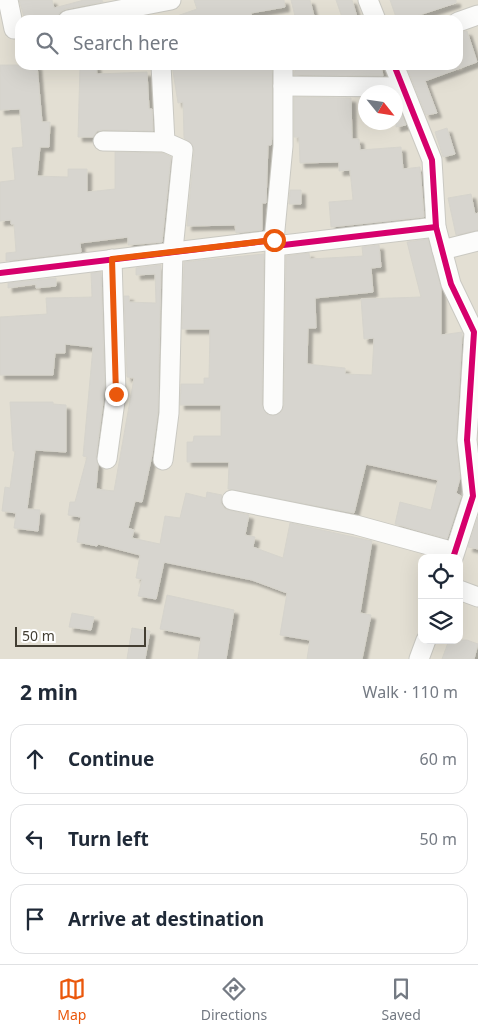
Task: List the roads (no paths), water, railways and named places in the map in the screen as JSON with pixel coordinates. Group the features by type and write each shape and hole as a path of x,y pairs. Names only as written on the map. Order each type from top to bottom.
{"street":[{"path":"8,0 11,30"},
{"path":"368,0 374,15"},
{"path":"83,15 111,6 163,8"},
{"path":"463,20 478,15"},
{"path":"161,70 165,142"},
{"path":"273,405 274,243 282,146 283,70"},
{"path":"396,70 401,85"},
{"path":"283,86 358,87"},
{"path":"403,89 432,160 436,227 451,284 476,333 466,440 476,498 453,554"},
{"path":"103,141 165,142 183,150 174,250 169,413 163,460"},
{"path":"0,273 174,250 274,243 436,227"},
{"path":"442,250 478,241"},
{"path":"107,459 116,394 112,259"},
{"path":"232,500 356,525 450,554"},
{"path":"463,591 478,597"},
{"path":"419,659 425,644"}]}
